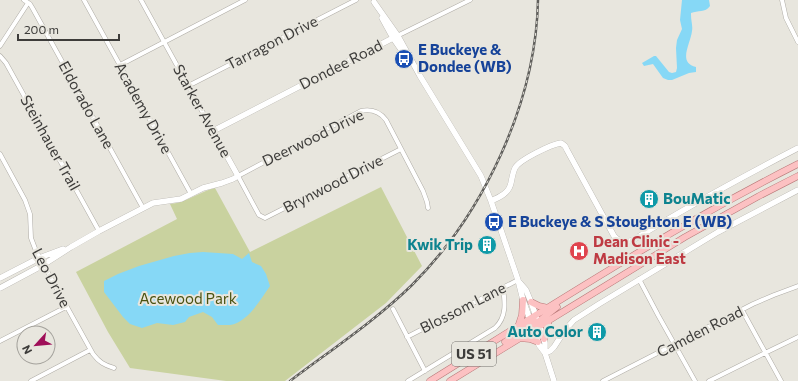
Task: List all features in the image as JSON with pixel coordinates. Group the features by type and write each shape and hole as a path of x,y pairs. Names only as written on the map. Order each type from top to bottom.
{"main road":[{"name":"US 51","path":"450,381 519,338 548,308 704,214 798,164"},
{"name":"US 51","path":"430,381 518,327 549,320 708,224 798,176"},
{"path":"461,374 490,352 610,273 617,266"},
{"path":"518,327 522,315 523,300"},
{"path":"531,302 535,305 548,308"},
{"path":"519,338 530,338 541,341 549,320"}],"street":[{"name":"Academy Drive","path":"84,0 191,194"},
{"name":"Starker Avenue","path":"141,0 259,215 265,218"},
{"path":"120,64 245,0"},
{"name":"Tarragon Drive","path":"188,86 356,0"},
{"name":"Dondee Road","path":"213,131 470,0"},
{"path":"782,0 786,18 798,42"},
{"path":"0,46 26,1"},
{"name":"Eldorado Lane","path":"26,1 33,9 142,208"},
{"path":"374,1 481,176 518,280 523,300 535,323"},
{"name":"Steinhauer Trail","path":"0,56 6,63 99,231"},
{"name":"Deerwood Drive","path":"238,176 361,111 375,111 384,118 427,202 428,208"},
{"path":"491,201 505,193 509,188 514,170 519,163 554,145 561,143 565,146 614,236 617,239 627,242 633,240 738,178 798,148"},
{"name":"Brynwood Drive","path":"265,218 400,149"},
{"name":"Leo Drive","path":"0,154 25,200 30,214 33,245 39,258 90,350 98,361 114,368"},
{"path":"0,288 142,208 153,203 181,199 203,188 222,183 238,176"},
{"path":"545,353 554,347 565,330 576,319 598,304 718,232 798,190"},
{"path":"0,278 39,258 71,247"},
{"path":"639,279 695,381"},
{"path":"518,280 526,290 531,302 535,323 554,381"},
{"name":"Blossom Lane","path":"407,337 518,280"},
{"name":"Camden Road","path":"603,381 742,310 798,286"},
{"path":"408,381 495,328 503,317 504,312 503,288"},
{"path":"0,341 66,307"},
{"path":"393,309 425,371"},
{"path":"742,310 781,381"},
{"path":"709,381 798,337"},
{"path":"31,381 90,350"}],"green space":[{"name":"Acewood Park","path":"381,187 422,266 386,303 285,381 226,381 130,368 108,332 76,272 177,219 170,204 181,202 215,188 250,252"}],"water":[{"path":"682,0 709,0 710,6 704,10 691,13 692,29 686,57 690,65 696,67 696,72 668,80 663,78 653,64 644,66 642,63 656,56 669,72 676,72 677,40 682,29 680,20"},
{"path":"203,252 233,254 242,259 249,253 252,262 261,266 266,274 270,286 258,304 242,320 230,325 218,325 212,317 203,312 189,317 185,322 173,325 157,323 142,328 130,324 104,292 104,281 118,274 174,256"}],"railway":[{"path":"290,381 368,323 398,298 438,256 462,224 483,190 501,154 516,116 528,77 535,39 538,0"}],"place":[{"name":"E Buckeye & Dondee (WB)","path":"404,59"},
{"name":"BouMatic","path":"649,199"},
{"name":"E Buckeye & S Stoughton E (WB)","path":"494,222"},
{"name":"Kwik Trip","path":"487,245"},
{"name":"Dean Clinic - Madison East","path":"579,251"},
{"name":"Auto Color","path":"597,332"}]}
